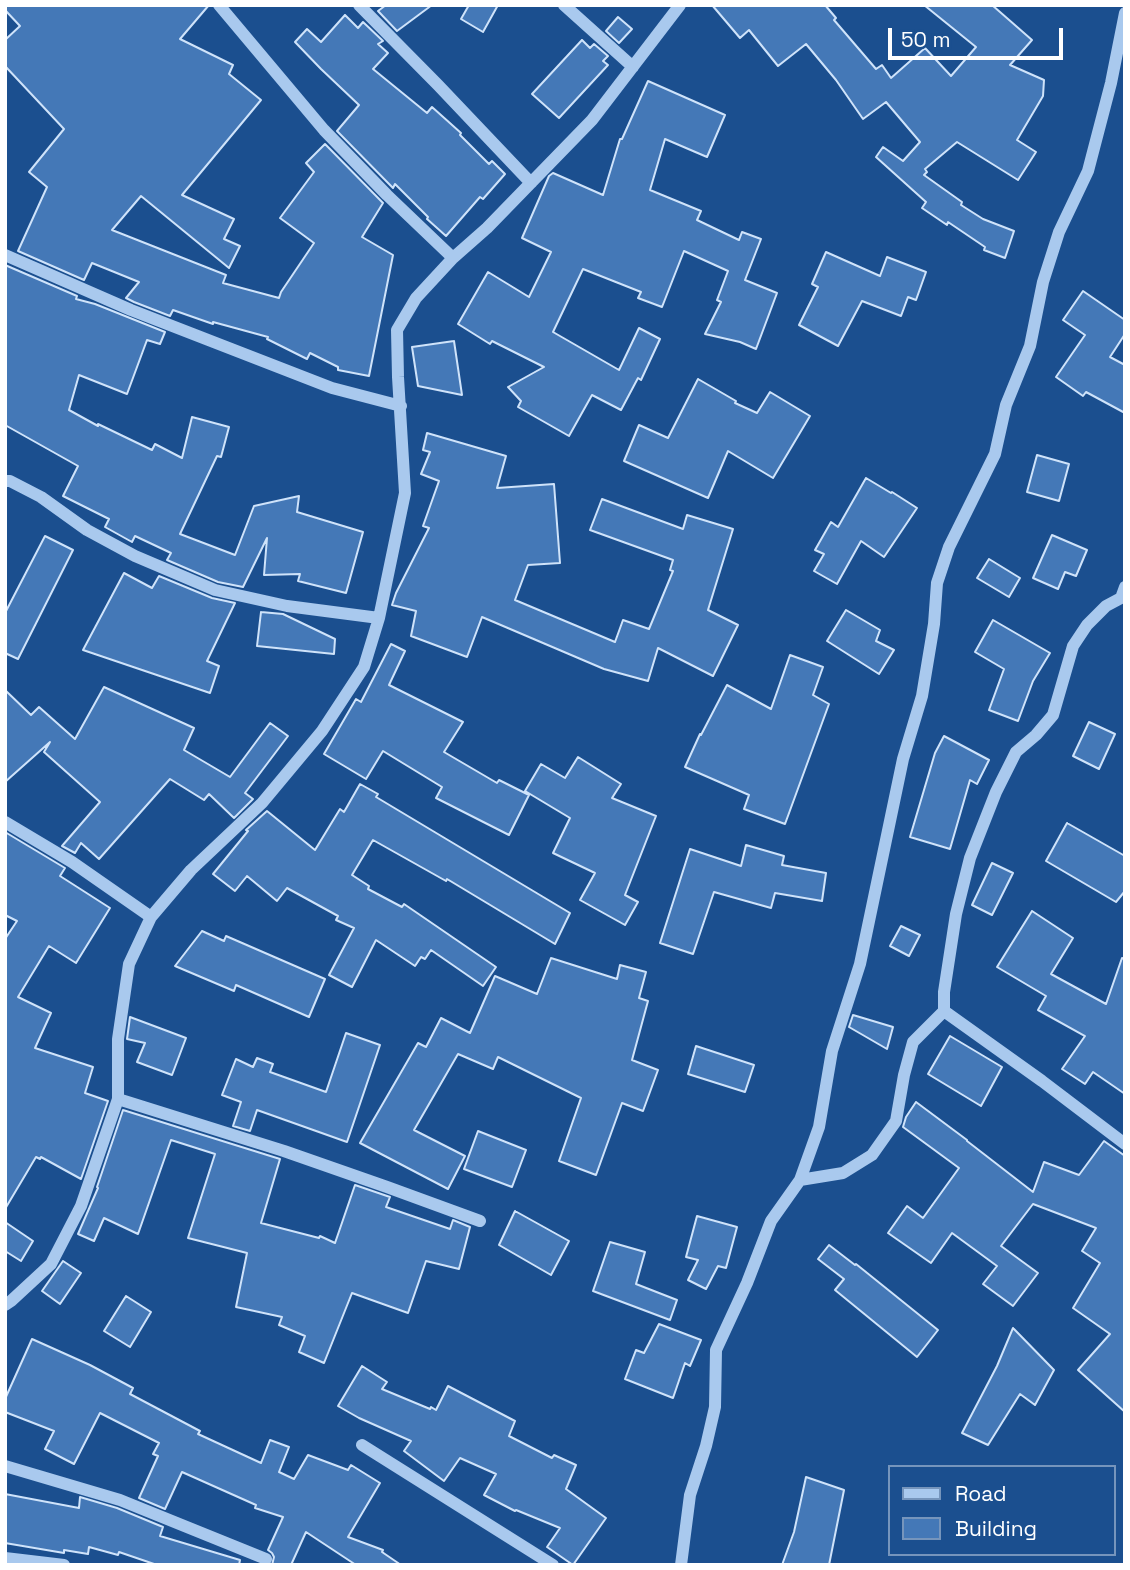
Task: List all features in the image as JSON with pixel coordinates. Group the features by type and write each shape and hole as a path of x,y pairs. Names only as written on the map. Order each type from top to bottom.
{"street":[{"path":"219,5 324,130 453,258"},
{"path":"359,5 531,183"},
{"path":"564,5 633,67"},
{"path":"5,1304 51,1264 81,1206 118,1099 118,1039 129,964 150,917 191,870 262,803 321,731 364,667 379,618 405,493 397,330 416,298 453,258 487,228 592,120 680,5"},
{"path":"681,1565 690,1495 715,1407 716,1350 747,1283 771,1221 800,1180 819,1127 832,1051 860,964 903,759 922,696 934,624 937,583 949,547 995,454 1006,405 1030,346 1043,282 1059,232 1088,171 1111,83 1125,13"},
{"path":"5,255 131,310 332,387 401,406"},
{"path":"5,481 10,481 41,498 87,530 135,556 215,590 288,606 379,618"},
{"path":"800,1180 843,1173 872,1155 896,1121 904,1075 914,1042 944,1011 944,992 956,914 970,858 996,792 1016,752 1053,716 1073,646 1087,625 1106,606 1123,595"},
{"path":"5,821 72,862 150,917"},
{"path":"944,1011 1125,1144"},
{"path":"118,1099 284,1151 480,1221"},
{"path":"362,1445 554,1565"},
{"path":"5,1466 120,1500 266,1559"},
{"path":"5,1558 64,1565"}],"building":[{"path":"5,5 209,5 180,39 233,65 229,74 261,100 182,195 234,219 224,239 240,246 229,268 141,196 112,230 226,275 223,283 279,298 314,243 280,218 314,172 306,163 325,144 383,203 362,237 393,255 369,376 338,370 338,367 310,353 307,359 267,339 268,337 213,324 173,310 170,316 134,302 126,298 139,282 92,263 84,280 18,251 47,187 29,172 64,129 5,66 5,40 20,26 5,10"},
{"path":"386,5 432,5 397,31 378,11"},
{"path":"469,5 498,5 483,32 461,19"},
{"path":"712,5 825,5 836,18 834,20 876,69 882,65 891,78 925,48 951,76 976,47 924,5 992,5 1032,40 1010,65 1044,80 1043,96 1017,140 1036,152 1018,180 957,142 925,169 927,172 924,175 983,219 1014,231 1005,258 984,250 985,247 922,208 926,202 876,157 883,147 903,161 920,142 886,102 863,119 836,80 806,44 778,66 749,30 740,38"},
{"path":"345,15 358,28 363,22 383,41 378,44 388,53 373,69 427,113 432,107 461,133 489,164 492,161 505,174 483,199 480,197 446,236 395,184 393,188 337,131 359,105 295,42 307,29 321,42"},
{"path":"618,17 632,29 619,43 606,31"},
{"path":"582,40 590,48 594,44 608,56 603,61 608,65 559,118 532,94"},
{"path":"648,81 725,115 707,157 665,139 650,190 701,211 697,220 739,240 742,232 761,239 745,280 777,293 756,349 740,342 705,334 721,302 717,300 728,271 684,251 662,307 638,298 641,292 583,269 553,332 619,370 639,328 660,339 641,380 638,378 621,410 592,395 569,436 518,407 521,401 508,387 544,367 492,341 490,344 458,324 488,272 529,297 551,252 522,238 549,176 553,173 603,195 620,139"},
{"path":"826,252 880,276 887,257 926,272 916,300 908,297 901,316 862,301 838,346 799,325 818,287 812,284"},
{"path":"5,265 77,296 76,299 165,332 160,344 147,340 127,394 79,375 69,410 152,450 155,444 182,458 192,417 229,427 221,457 217,456 180,534 235,555 254,506 299,496 297,512 363,532 346,593 298,581 300,574 264,575 267,538 243,587 218,582 167,560 171,553 135,536 132,542 105,527 109,519 63,496 78,466 5,425"},
{"path":"1083,291 1125,320 1125,334 1110,357 1125,365 1125,413 1086,392 1083,396 1056,377 1085,335 1063,320"},
{"path":"454,341 462,395 418,386 412,347"},
{"path":"698,379 736,401 735,403 757,413 770,392 810,416 773,478 728,451 708,498 624,461 639,425 668,438"},
{"path":"427,433 506,456 497,488 554,484 560,563 528,565 515,600 615,642 623,620 649,629 673,571 670,570 673,560 590,530 602,499 683,529 687,515 733,529 708,610 738,625 713,676 658,648 648,681 604,669 482,617 467,657 411,636 416,611 392,605 429,528 423,526 439,481 421,474 430,452 423,450"},
{"path":"1037,455 1069,464 1059,501 1027,492"},
{"path":"866,478 917,508 884,557 861,541 837,584 814,571 824,554 815,550 831,522 838,527"},
{"path":"1052,535 1087,550 1076,576 1065,572 1058,589 1033,578"},
{"path":"45,536 73,550 18,659 5,653 5,613"},
{"path":"989,559 1020,578 1009,597 977,578"},
{"path":"124,573 152,588 159,576 212,598 235,603 207,661 219,666 210,693 83,650"},
{"path":"846,610 880,630 876,641 894,650 879,674 827,641"},
{"path":"261,612 283,614 335,639 334,654 257,646"},
{"path":"993,620 1050,653 1033,681 1018,721 989,710 1004,669 975,652"},
{"path":"391,644 405,651 389,685 463,722 444,752 497,783 499,780 529,795 509,835 436,798 442,787 383,751 366,779 324,754 356,699 361,702"},
{"path":"790,655 823,667 813,695 829,704 785,824 744,809 749,795 685,767 727,685 771,709"},
{"path":"104,687 194,728 184,750 230,777 270,723 288,736 245,793 253,799 234,818 209,794 204,800 170,779 99,859 81,843 75,853 62,846 100,802 44,752 50,742 5,782 5,690 31,715 39,707 75,739"},
{"path":"1089,722 1115,734 1099,769 1073,756"},
{"path":"944,736 989,760 977,784 970,780 950,849 910,837 935,753"},
{"path":"578,757 621,784 612,798 656,816 625,895 638,902 625,925 580,900 595,873 553,853 570,818 525,791 541,764 565,778"},
{"path":"360,784 378,794 376,797 570,913 555,944 447,879 446,881 373,840 352,875 369,886 368,889 402,907 404,904 496,967 483,986 431,950 425,959 421,957 415,966 376,940 352,987 329,975 354,928 336,920 338,916 287,888 277,901 247,876 235,891 213,874 248,831 246,830 267,811 315,850 340,809 344,812"},
{"path":"1067,823 1125,856 1125,891 1116,902 1046,861"},
{"path":"5,832 65,868 60,876 110,908 76,963 49,946 18,997 51,1013 35,1048 93,1067 85,1093 108,1101 81,1179 41,1157 36,1157 5,1209 5,939 17,921 5,915"},
{"path":"746,845 784,856 782,865 826,873 822,901 775,893 771,908 714,892 693,954 660,943 690,849 741,866"},
{"path":"992,863 1013,873 992,915 972,905"},
{"path":"1032,911 1073,938 1051,974 1106,1004 1122,958 1125,959 1125,1094 1093,1072 1085,1084 1062,1069 1085,1036 1038,1010 1046,996 997,967"},
{"path":"901,926 920,935 909,956 890,946"},
{"path":"202,931 224,941 226,936 325,979 309,1017 236,985 234,991 175,966"},
{"path":"551,958 617,979 620,965 646,972 639,998 648,1001 632,1060 658,1070 643,1111 622,1103 596,1175 559,1161 581,1098 498,1057 493,1069 458,1054 414,1130 465,1156 448,1189 360,1143 418,1043 426,1047 441,1018 470,1033 495,976 537,994"},
{"path":"853,1015 893,1027 887,1049 849,1027"},
{"path":"130,1017 186,1038 172,1075 137,1062 145,1043 127,1039"},
{"path":"346,1033 380,1045 347,1142 257,1110 250,1131 233,1126 241,1102 222,1095 236,1059 253,1067 257,1058 273,1064 270,1072 326,1092"},
{"path":"950,1036 1002,1067 981,1106 928,1074"},
{"path":"696,1046 754,1065 745,1092 688,1074"},
{"path":"916,1102 1033,1192 1044,1162 1079,1175 1104,1141 1125,1156 1125,1412 1078,1370 1110,1334 1073,1308 1100,1263 1082,1251 1096,1228 1033,1204 1001,1246 1038,1273 1013,1306 983,1284 997,1266 952,1233 931,1263 888,1233 907,1206 923,1218 959,1168 903,1127"},
{"path":"123,1110 280,1159 261,1223 319,1238 320,1236 335,1243 355,1185 390,1197 386,1207 450,1229 453,1220 470,1227 459,1269 426,1261 408,1313 352,1293 324,1363 299,1352 305,1336 279,1325 282,1317 236,1307 247,1253 188,1238 215,1154 171,1140 138,1234 104,1218 94,1241 78,1234 98,1188"},
{"path":"478,1131 526,1150 512,1187 464,1169"},
{"path":"515,1211 569,1241 551,1275 499,1245"},
{"path":"697,1216 737,1227 726,1268 718,1266 706,1289 688,1280 698,1260 686,1257"},
{"path":"5,1222 33,1241 21,1261 5,1251"},
{"path":"610,1242 645,1252 636,1284 677,1300 670,1320 593,1291"},
{"path":"829,1245 938,1330 917,1357 835,1290 844,1279 818,1259"},
{"path":"63,1261 81,1273 60,1304 42,1291"},
{"path":"126,1296 151,1312 130,1347 104,1331"},
{"path":"659,1324 701,1340 690,1366 685,1363 673,1398 625,1379 636,1350 644,1353"},
{"path":"1013,1328 1054,1370 1035,1405 1020,1394 988,1445 962,1433 997,1366"},
{"path":"32,1339 133,1388 130,1394 200,1431 198,1434 261,1463 270,1440 289,1447 279,1472 294,1479 308,1455 348,1470 351,1465 380,1483 348,1537 383,1550 382,1552 401,1565 356,1565 306,1532 291,1565 272,1565 274,1557 268,1550 283,1517 255,1508 256,1505 182,1472 165,1509 139,1498 158,1456 153,1454 159,1443 100,1413 74,1464 45,1449 54,1431 5,1412 5,1399"},
{"path":"362,1366 387,1382 382,1389 430,1409 431,1407 436,1410 448,1386 515,1421 509,1436 552,1458 554,1455 576,1465 566,1489 606,1518 573,1565 547,1547 560,1528 515,1511 484,1495 496,1474 460,1458 444,1481 404,1451 411,1441 338,1406"},
{"path":"806,1477 844,1490 829,1565 782,1565 794,1532"},
{"path":"5,1494 79,1508 80,1497 117,1508 163,1527 160,1536 240,1560 239,1565 157,1565 119,1552 118,1555 89,1547 88,1554 64,1550 64,1553 5,1543"}]}
